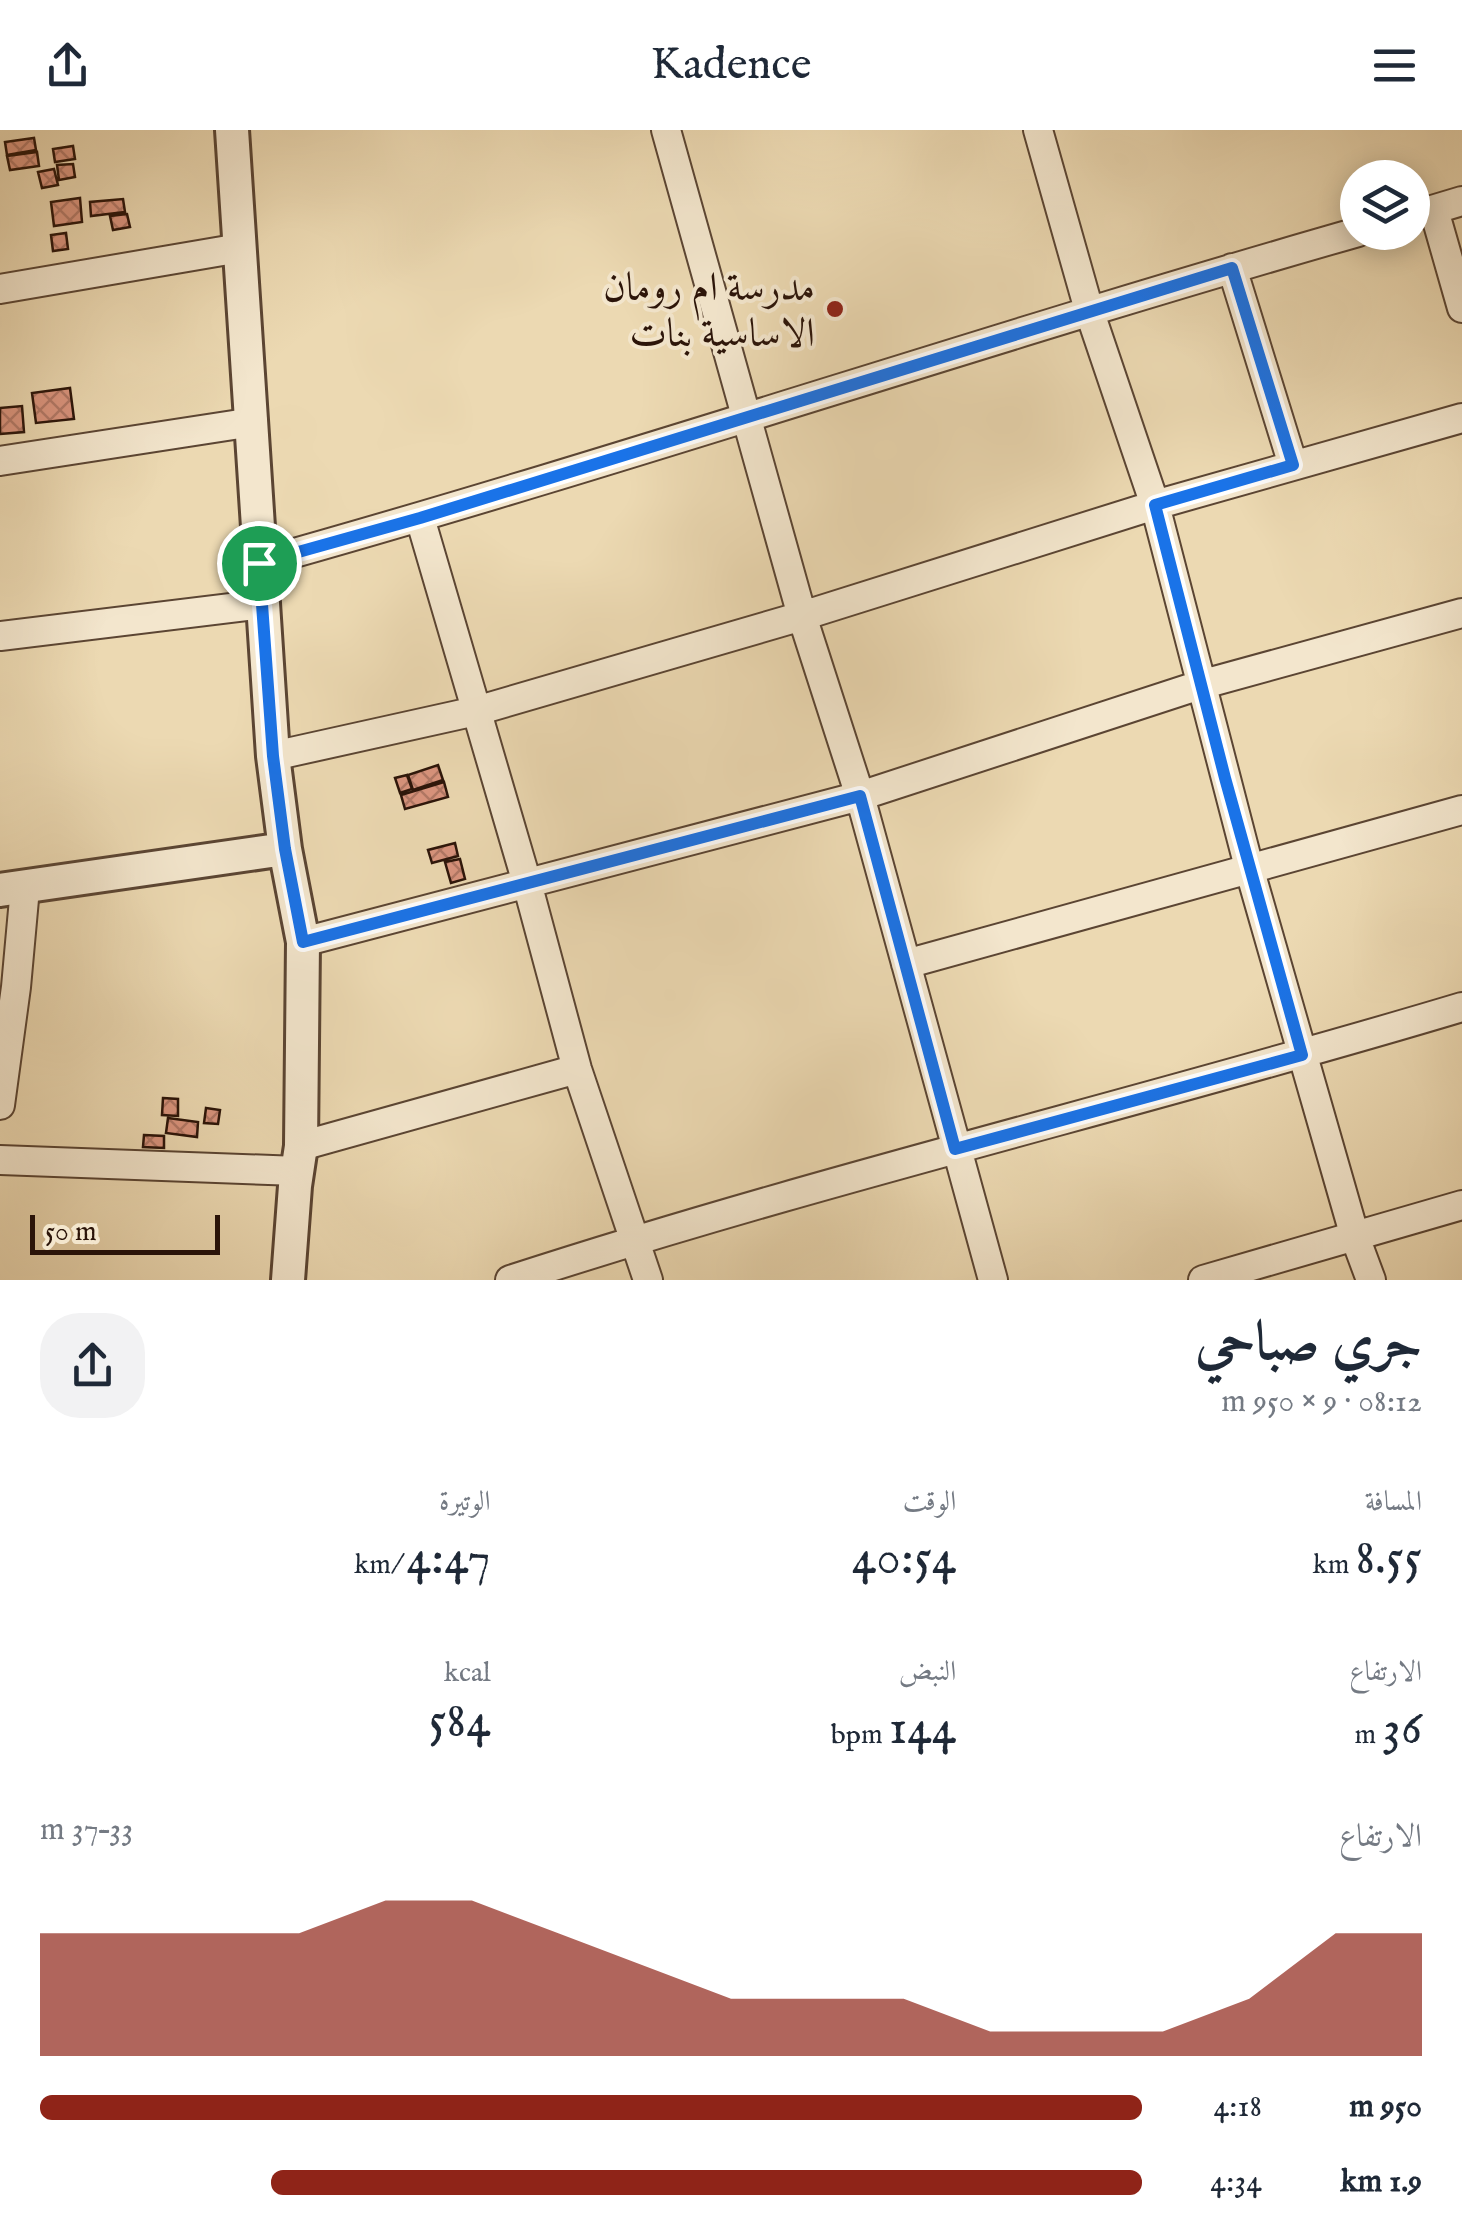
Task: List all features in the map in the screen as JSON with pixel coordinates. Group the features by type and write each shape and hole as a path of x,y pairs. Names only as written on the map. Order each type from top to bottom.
{"street":[{"path":"232,130 273,756 303,942 300,1159 288,1280"},
{"path":"666,130 802,616 860,796 992,1280"},
{"path":"1038,130 1089,310 1155,505 1250,871 1355,1237 1371,1280"},
{"path":"1430,211 1462,202"},
{"path":"1430,230 1462,308"},
{"path":"259,563 420,518 1089,310 1340,237"},
{"path":"0,289 240,248"},
{"path":"1232,268 1293,465"},
{"path":"273,756 476,711 802,616 1155,505 1462,418"},
{"path":"0,461 253,422"},
{"path":"420,518 577,1070 648,1280"},
{"path":"0,636 263,604"},
{"path":"303,942 860,796 1200,685 1462,613"},
{"path":"906,964 1462,810"},
{"path":"0,1105 16,988 12,889 285,849"},
{"path":"510,1280 636,1239 1462,1007"},
{"path":"0,1160 300,1159 577,1070"},
{"path":"1204,1280 1462,1205"}],"building":[{"path":"34,138 36,150 7,155 5,142"},
{"path":"73,146 75,159 55,162 53,149"},
{"path":"37,152 39,166 10,170 7,156"},
{"path":"73,164 75,177 59,180 57,165"},
{"path":"54,169 58,185 42,188 38,172"},
{"path":"80,198 82,222 54,226 51,202"},
{"path":"123,199 125,212 91,216 90,202"},
{"path":"127,214 130,227 113,230 110,216"},
{"path":"66,233 68,249 53,251 51,235"},
{"path":"70,388 74,419 36,423 32,393"},
{"path":"22,406 24,432 0,434 0,408"},
{"path":"438,765 443,780 413,790 408,775"},
{"path":"407,775 412,789 400,793 395,778"},
{"path":"444,782 448,797 405,809 401,795"},
{"path":"455,843 458,856 432,863 428,850"},
{"path":"460,859 465,879 451,883 445,862"},
{"path":"163,1098 178,1099 178,1116 162,1115"},
{"path":"206,1108 220,1110 218,1124 204,1123"},
{"path":"168,1118 198,1122 197,1137 166,1133"},
{"path":"144,1135 164,1136 164,1148 143,1147"}],"place":[{"name":"مدرسة ام رومان الاساسية بنات","path":"835,309"}],"route":[{"path":"1232,268 1293,465 1155,505 1200,685 1302,1055 955,1149 860,796 303,942 273,756 259,563 420,518 1232,268"}]}
